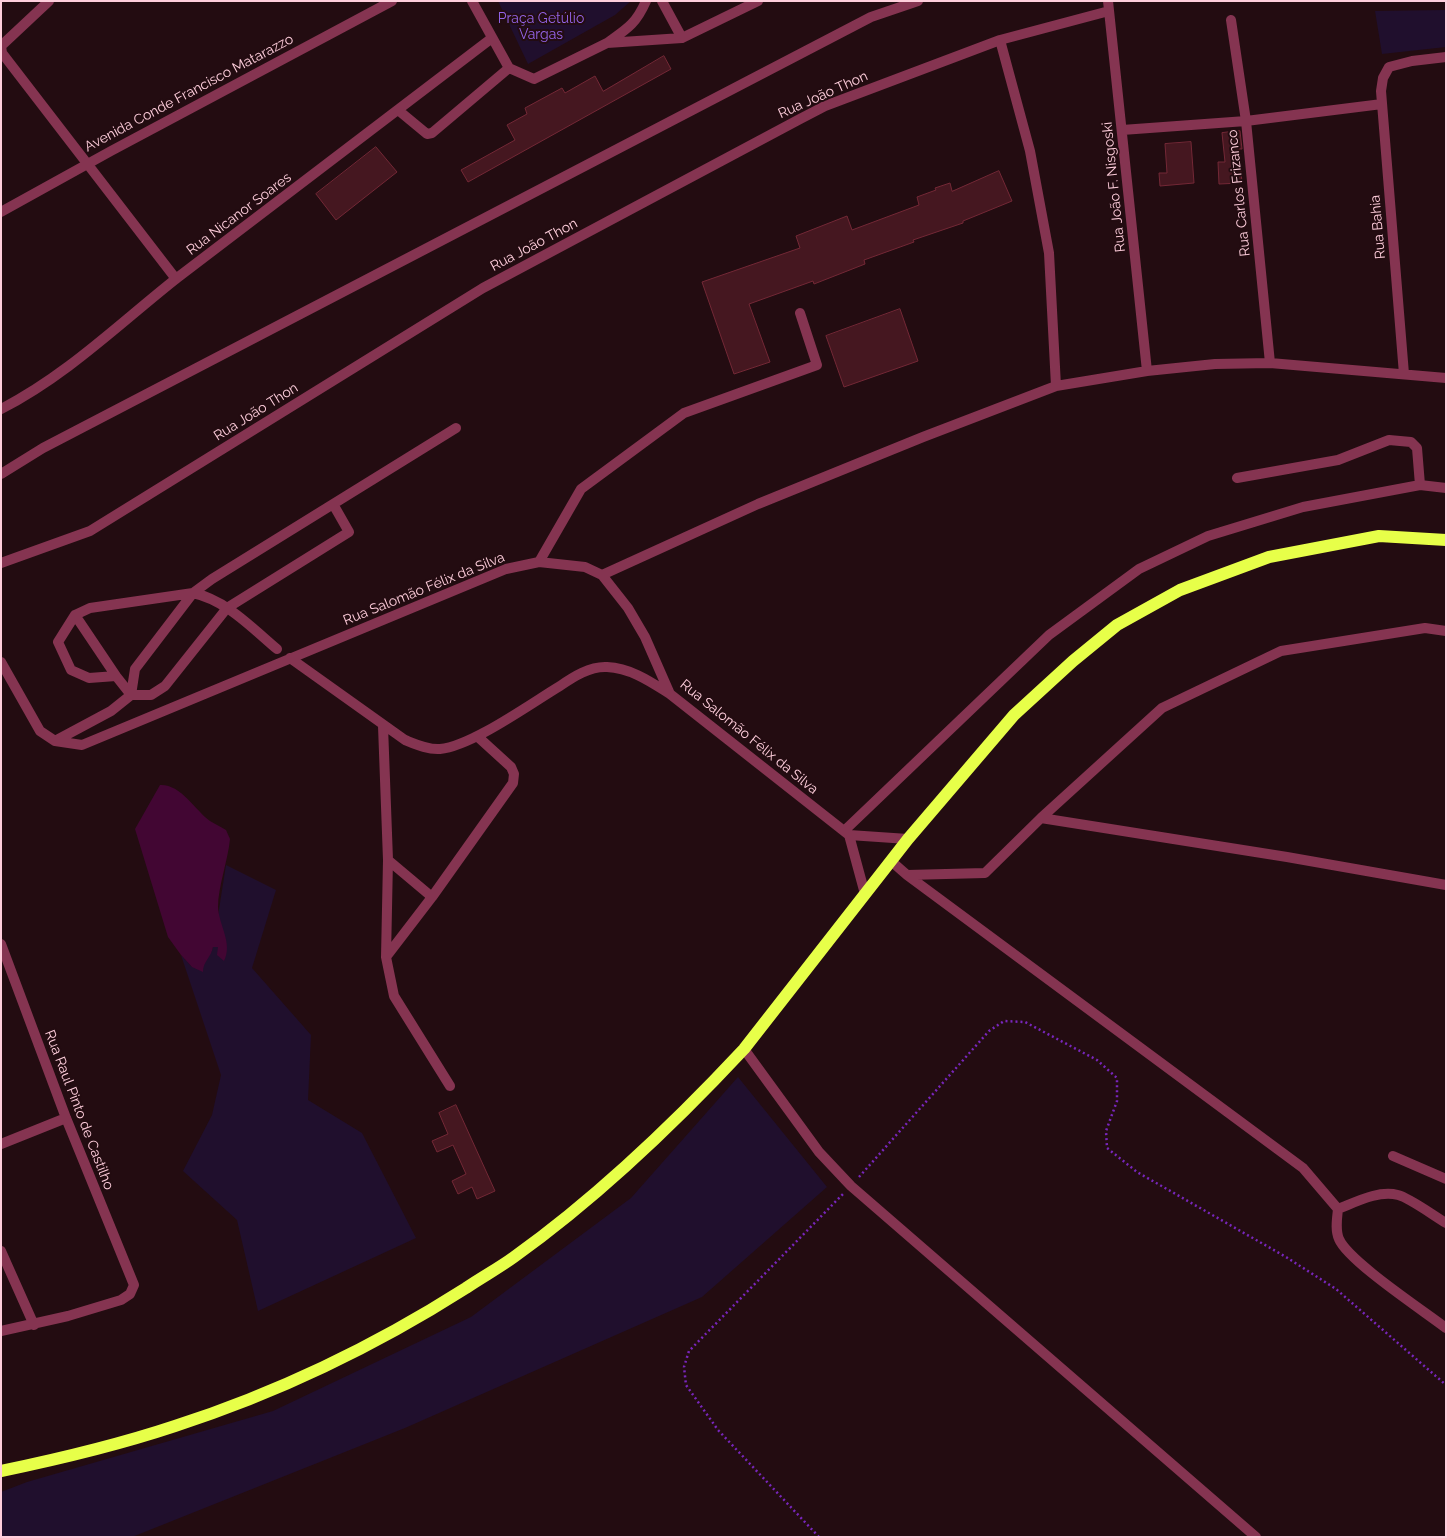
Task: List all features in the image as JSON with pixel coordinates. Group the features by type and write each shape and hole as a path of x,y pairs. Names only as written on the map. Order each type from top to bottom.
{"highway":[{"path":"1,1471 114,1444 175,1426 307,1375 376,1341 443,1302 514,1257 610,1182 718,1078 744,1049 908,839 1014,716 1062,671 1117,626 1180,590 1277,555 1379,536 1446,540"}],"street":[{"path":"49,1 1,46 2,53 176,279"},
{"name":"Avenida Conde Francisco Matarazzo","path":"1,212 87,164 392,1"},
{"path":"472,1 509,68 534,79 608,43 630,26 639,16 646,1"},
{"path":"662,1 682,38"},
{"path":"608,43 682,38 758,1"},
{"path":"1,474 50,444 871,17 918,1"},
{"name":"Rua João Thon","path":"1,562 90,531 483,288 825,106 1000,40 1109,6"},
{"name":"Rua João F. Nisgoski","path":"1109,6 1147,371"},
{"name":"Rua Carlos Frizanco","path":"1231,20 1246,121 1270,363"},
{"name":"Rua Nicanor Soares","path":"1,409 42,384 80,357 176,279 492,38"},
{"path":"1000,40 1030,150 1049,253 1056,386"},
{"name":"Rua Bahia","path":"1404,374 1381,91 1383,78 1389,68 1412,61 1446,57"},
{"path":"398,110 427,134 432,133 509,68"},
{"path":"1122,130 1246,121 1382,104"},
{"path":"539,562 581,489 684,413 817,365 800,313"},
{"path":"602,575 758,504 923,437 1056,386 1147,371 1215,364 1270,363 1446,378"},
{"path":"131,695 135,669 193,593 212,579 456,428"},
{"path":"1237,478 1338,460 1389,440 1411,442 1417,448 1420,485"},
{"path":"847,833 1049,635 1139,569 1208,536 1303,507 1420,485 1446,488"},
{"path":"55,741 111,711 131,695 151,695 165,686 227,608 350,532 333,504"},
{"name":"Rua Salomão Félix da Silva","path":"1,662 40,731 55,741 82,745 506,569 539,562 585,567 602,575 628,608 645,637 670,694 847,833"},
{"path":"116,676 89,678 71,670 58,642 75,616 90,608 193,593 209,596 227,608 277,649"},
{"path":"75,616 116,676 131,695"},
{"path":"907,875 985,873 1041,818 1162,708 1281,651 1425,628 1446,631"},
{"path":"290,658 383,726 405,740 422,746 439,749 465,743 581,673 606,667 625,670 646,679 670,694"},
{"path":"383,726 388,860 386,958 394,996 450,1086"},
{"path":"386,958 513,784 514,774 511,767 477,736"},
{"path":"1041,818 1287,857 1446,885"},
{"path":"847,833 908,839"},
{"path":"847,833 865,894"},
{"path":"388,860 432,897"},
{"path":"891,861 907,875 1303,1168 1338,1209 1336,1231 1344,1248 1362,1265 1446,1328"},
{"name":"Rua Raul Pinto de Castilho","path":"1,944 66,1118 134,1285 130,1294 121,1300 34,1325"},
{"path":"744,1049 819,1152 851,1186 1256,1537"},
{"path":"1,1144 66,1118"},
{"path":"1393,1156 1446,1179"},
{"path":"1338,1209 1376,1196 1386,1194 1399,1195 1446,1223"},
{"path":"1,1251 34,1325 1,1331"}],"path":[{"path":"819,1537 718,1430 686,1385 684,1367 689,1351 851,1186 989,1030 1004,1021 1025,1022 1097,1060 1117,1078 1117,1101 1106,1131 1107,1148 1136,1172 1286,1257 1336,1288 1446,1385"}],"green space":[{"name":"Praça Getúlio Vargas","path":"498,1 631,1 615,15 528,64"},
{"path":"1446,10 1446,47 1382,54 1375,11"},
{"path":"226,865 276,890 252,968 311,1035 308,1100 362,1133 416,1238 258,1311 237,1220 183,1171 212,1115 221,1075 181,955 192,967 205,960 213,947"},
{"path":"738,1077 827,1187 702,1297 405,1428 132,1537 1,1537 1,1492 27,1482 273,1411 471,1317 631,1198"}],"shaded area":[{"path":"160,785 168,786 181,793 210,821 226,830 230,839 218,899 219,914 226,941 226,954 224,961 217,955 218,947 213,947 211,954 204,965 203,972 192,967 168,937 135,829"}],"building":[{"path":"664,56 671,69 468,182 461,170 515,140 507,125 527,114 525,108 562,88 565,93 595,76 603,91"},
{"path":"1240,131 1242,149 1239,149 1242,183 1219,184 1218,162 1225,162 1222,133"},
{"path":"1191,142 1194,183 1160,186 1159,173 1167,173 1165,144"},
{"path":"376,147 397,172 336,220 316,194"},
{"path":"999,171 1012,201 963,221 963,223 913,240 914,242 864,260 865,264 814,284 813,281 749,304 770,362 734,374 702,282 800,248 796,236 847,216 852,230 919,205 917,197 936,190 935,188 950,183 952,191"},
{"path":"900,309 918,361 844,387 826,336"},
{"path":"456,1105 495,1191 477,1199 472,1187 458,1194 452,1181 466,1174 453,1145 437,1152 432,1141 448,1134 439,1113"}]}
